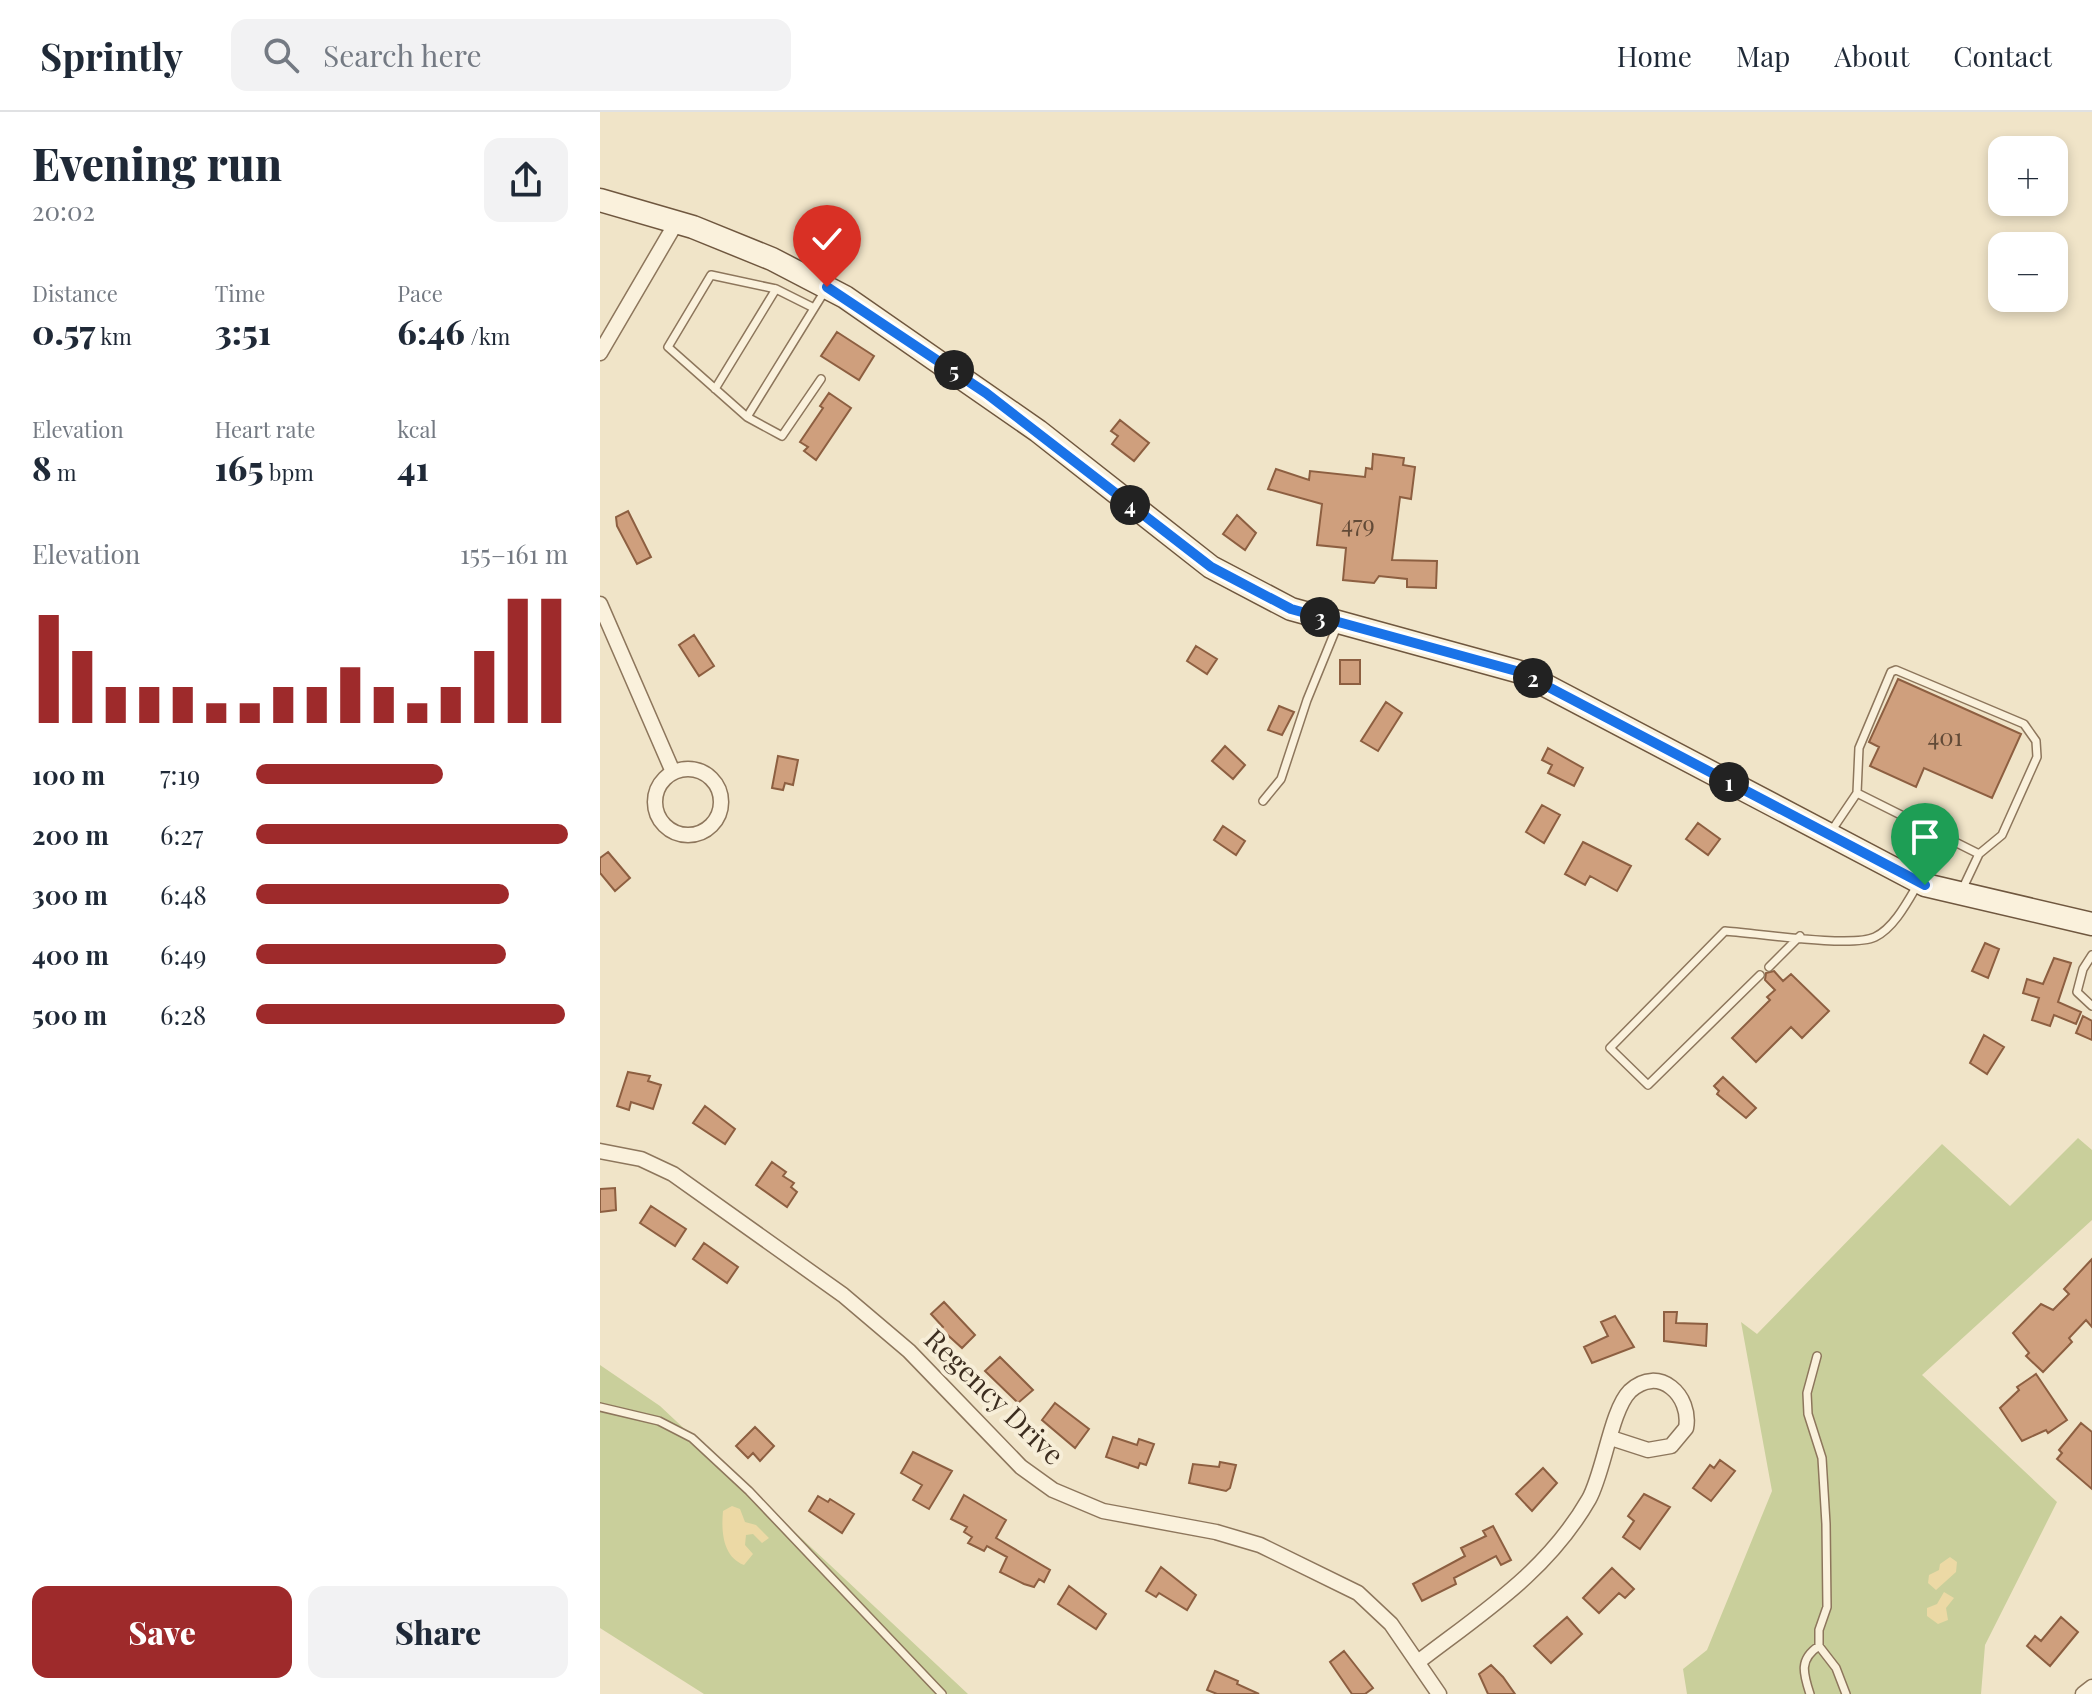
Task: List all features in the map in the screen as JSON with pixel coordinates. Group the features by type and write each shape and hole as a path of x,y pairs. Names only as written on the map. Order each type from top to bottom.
{"main road":[{"path":"600,200 676,223 772,259 827,287 981,389 1211,567 1291,609 1520,672 1920,882 2092,924"}],"street":[{"path":"600,353 676,223"},
{"path":"600,604 673,772"},
{"path":"687,769 701,771 716,785 721,799 719,813 706,829 693,834 678,833 666,827 658,815 655,801 658,787 673,772 687,769"},
{"name":"Regency Drive","path":"600,1151 641,1159 673,1174 843,1295 909,1351 1021,1467 1053,1490 1103,1511 1216,1532 1260,1545 1332,1578 1381,1612 1439,1694"},
{"path":"1418,1662 1523,1581 1565,1539 1591,1496 1611,1438 1625,1398 1641,1384 1652,1382 1672,1387 1686,1404 1686,1428 1671,1446 1648,1450 1611,1438"},
{"path":"2083,1694 2092,1687"}],"lane":[{"path":"814,308 776,289 711,275 668,347 747,417 782,436 821,379"},
{"path":"747,417 827,287"},
{"path":"715,389 776,289"},
{"path":"1263,801 1281,779 1307,700 1339,622"},
{"path":"1828,836 1857,793 1859,748 1891,672 1896,670 2024,724 2036,741 2037,757 2002,835 1979,854 1960,894"},
{"path":"1857,793 1979,854"},
{"path":"1760,975 1648,1085 1610,1048 1725,931 1838,941 1875,937 1902,911 1920,882"},
{"path":"1769,967 1800,936"},
{"path":"2092,955 2083,969 2077,992 2092,1006"},
{"path":"1810,1694 1804,1661 1808,1653 1819,1646 1827,1607 1822,1458 1808,1414 1807,1393 1817,1356"},
{"path":"600,1407 659,1421 692,1438 749,1491 942,1694"},
{"path":"1819,1646 1836,1668 1846,1694"}],"green space":[{"path":"2078,1138 2092,1150 2092,1220 1922,1375 2057,1502 1985,1645 1981,1694 1687,1694 1683,1669 1707,1650 1772,1491 1741,1322 1757,1334 1942,1144 2010,1206"},
{"path":"600,1365 660,1406 968,1694 704,1694 600,1628"}],"sand":[{"path":"732,1506 740,1509 745,1522 756,1525 769,1538 762,1543 753,1534 746,1535 745,1545 753,1554 744,1565 732,1556 723,1535 723,1511"},
{"path":"1950,1557 1957,1562 1956,1572 1936,1590 1928,1583 1929,1575 1939,1570 1940,1564"},
{"path":"1944,1592 1954,1598 1946,1608 1948,1620 1938,1624 1927,1616 1927,1608 1937,1604"}],"building":[{"path":"837,332 874,356 859,380 821,356"},
{"path":"829,393 851,408 816,460 804,451 808,447 800,442 823,408 820,406"},
{"path":"1120,420 1149,443 1134,461 1112,444 1118,436 1111,431"},
{"path":"1373,454 1404,458 1403,465 1415,467 1411,499 1400,497 1392,560 1437,561 1436,588 1407,587 1407,579 1379,576 1374,583 1343,580 1346,548 1317,545 1322,504 1268,489 1276,469 1309,480 1310,471 1365,477 1366,468 1372,469"},
{"path":"628,511 651,557 637,564 617,526 616,517"},
{"path":"1237,515 1256,533 1245,550 1223,534"},
{"path":"694,635 714,666 699,676 679,645"},
{"path":"1196,646 1217,659 1207,674 1187,661"},
{"path":"1340,660 1360,660 1360,684 1340,684"},
{"path":"1898,679 2021,734 1992,798 1924,768 1916,787 1870,766 1879,747 1869,742"},
{"path":"1386,702 1402,713 1378,751 1361,741"},
{"path":"1279,706 1294,712 1282,735 1268,730"},
{"path":"1225,746 1245,765 1233,779 1212,761"},
{"path":"1548,748 1583,768 1574,786 1548,773 1552,765 1542,760"},
{"path":"778,756 798,760 793,785 785,783 783,790 772,788"},
{"path":"1542,805 1560,815 1544,843 1526,832"},
{"path":"1698,823 1720,839 1708,855 1686,839"},
{"path":"1223,826 1245,841 1236,855 1214,840"},
{"path":"1583,842 1631,866 1617,891 1590,876 1585,885 1565,874"},
{"path":"608,852 630,878 615,891 600,873 600,858"},
{"path":"1985,943 1999,949 1988,978 1972,971"},
{"path":"2054,958 2071,963 2058,1002 2081,1012 2076,1024 2054,1015 2050,1026 2032,1020 2039,998 2023,993 2027,979 2043,984"},
{"path":"1774,971 1783,981 1791,974 1829,1011 1802,1038 1791,1027 1756,1062 1732,1038 1770,1000 1767,997 1775,990 1765,980 1766,973"},
{"path":"2083,1016 2092,1021 2092,1040 2076,1033"},
{"path":"1984,1035 2004,1047 1987,1074 1970,1063"},
{"path":"628,1072 650,1076 648,1081 661,1085 653,1109 631,1102 629,1110 617,1106"},
{"path":"1723,1077 1756,1108 1746,1118 1717,1094 1719,1091 1714,1086"},
{"path":"705,1106 735,1129 725,1144 693,1123"},
{"path":"772,1162 786,1172 783,1176 794,1183 791,1187 797,1192 787,1207 756,1185"},
{"path":"615,1188 616,1210 600,1212 600,1189"},
{"path":"651,1206 686,1229 675,1246 640,1223"},
{"path":"704,1243 738,1267 727,1283 693,1259"},
{"path":"2092,1259 2092,1327 2086,1320 2069,1338 2072,1342 2043,1372 2026,1356 2029,1353 2013,1333 2041,1304 2053,1310 2069,1294 2064,1289"},
{"path":"944,1302 975,1335 962,1348 941,1329 943,1327 931,1314"},
{"path":"1664,1312 1677,1312 1676,1323 1707,1324 1706,1346 1664,1341"},
{"path":"1615,1316 1634,1347 1592,1363 1584,1347 1608,1336 1601,1322"},
{"path":"1000,1357 1033,1390 1018,1403 985,1371"},
{"path":"2036,1374 2067,1420 2048,1433 2046,1430 2022,1441 2000,1408 2019,1390 2017,1387"},
{"path":"1055,1403 1089,1429 1075,1448 1042,1420"},
{"path":"2081,1423 2092,1432 2092,1489 2057,1459 2062,1453 2059,1450"},
{"path":"755,1427 774,1446 760,1461 753,1453 748,1458 736,1446"},
{"path":"1113,1437 1137,1445 1139,1439 1154,1444 1146,1465 1140,1463 1138,1468 1106,1457"},
{"path":"913,1452 952,1471 929,1509 913,1500 922,1485 901,1473"},
{"path":"1720,1460 1735,1471 1711,1501 1693,1488 1710,1465 1714,1468"},
{"path":"1220,1462 1236,1465 1230,1488 1226,1491 1189,1483 1193,1464 1219,1467"},
{"path":"1543,1468 1557,1483 1532,1511 1516,1494"},
{"path":"1644,1494 1670,1507 1640,1549 1623,1537 1634,1521 1628,1516"},
{"path":"964,1495 1006,1520 996,1538 1050,1570 1044,1582 1039,1579 1034,1587 1000,1572 1007,1557 987,1546 984,1551 968,1543 972,1537 964,1532 967,1527 951,1519"},
{"path":"818,1496 828,1502 830,1499 854,1514 842,1533 809,1511"},
{"path":"1493,1526 1511,1560 1501,1565 1496,1556 1454,1578 1456,1584 1422,1601 1413,1584 1465,1556 1461,1548 1486,1536 1483,1531"},
{"path":"1161,1567 1196,1595 1187,1610 1159,1593 1156,1597 1146,1591"},
{"path":"1612,1568 1634,1589 1625,1598 1619,1593 1599,1613 1583,1598"},
{"path":"1069,1586 1106,1614 1096,1629 1058,1604"},
{"path":"1567,1617 1582,1634 1551,1663 1534,1646"},
{"path":"2061,1617 2078,1632 2050,1666 2027,1646 2035,1636 2041,1641"},
{"path":"1344,1651 1373,1688 1365,1694 1352,1694 1330,1662"},
{"path":"1491,1665 1515,1694 1488,1694 1479,1674"},
{"path":"1215,1671 1259,1694 1217,1694 1207,1690"}],"route":[{"path":"827,287 935,355 1038,431 1211,567 1291,609 1520,672 1925,885"}]}
